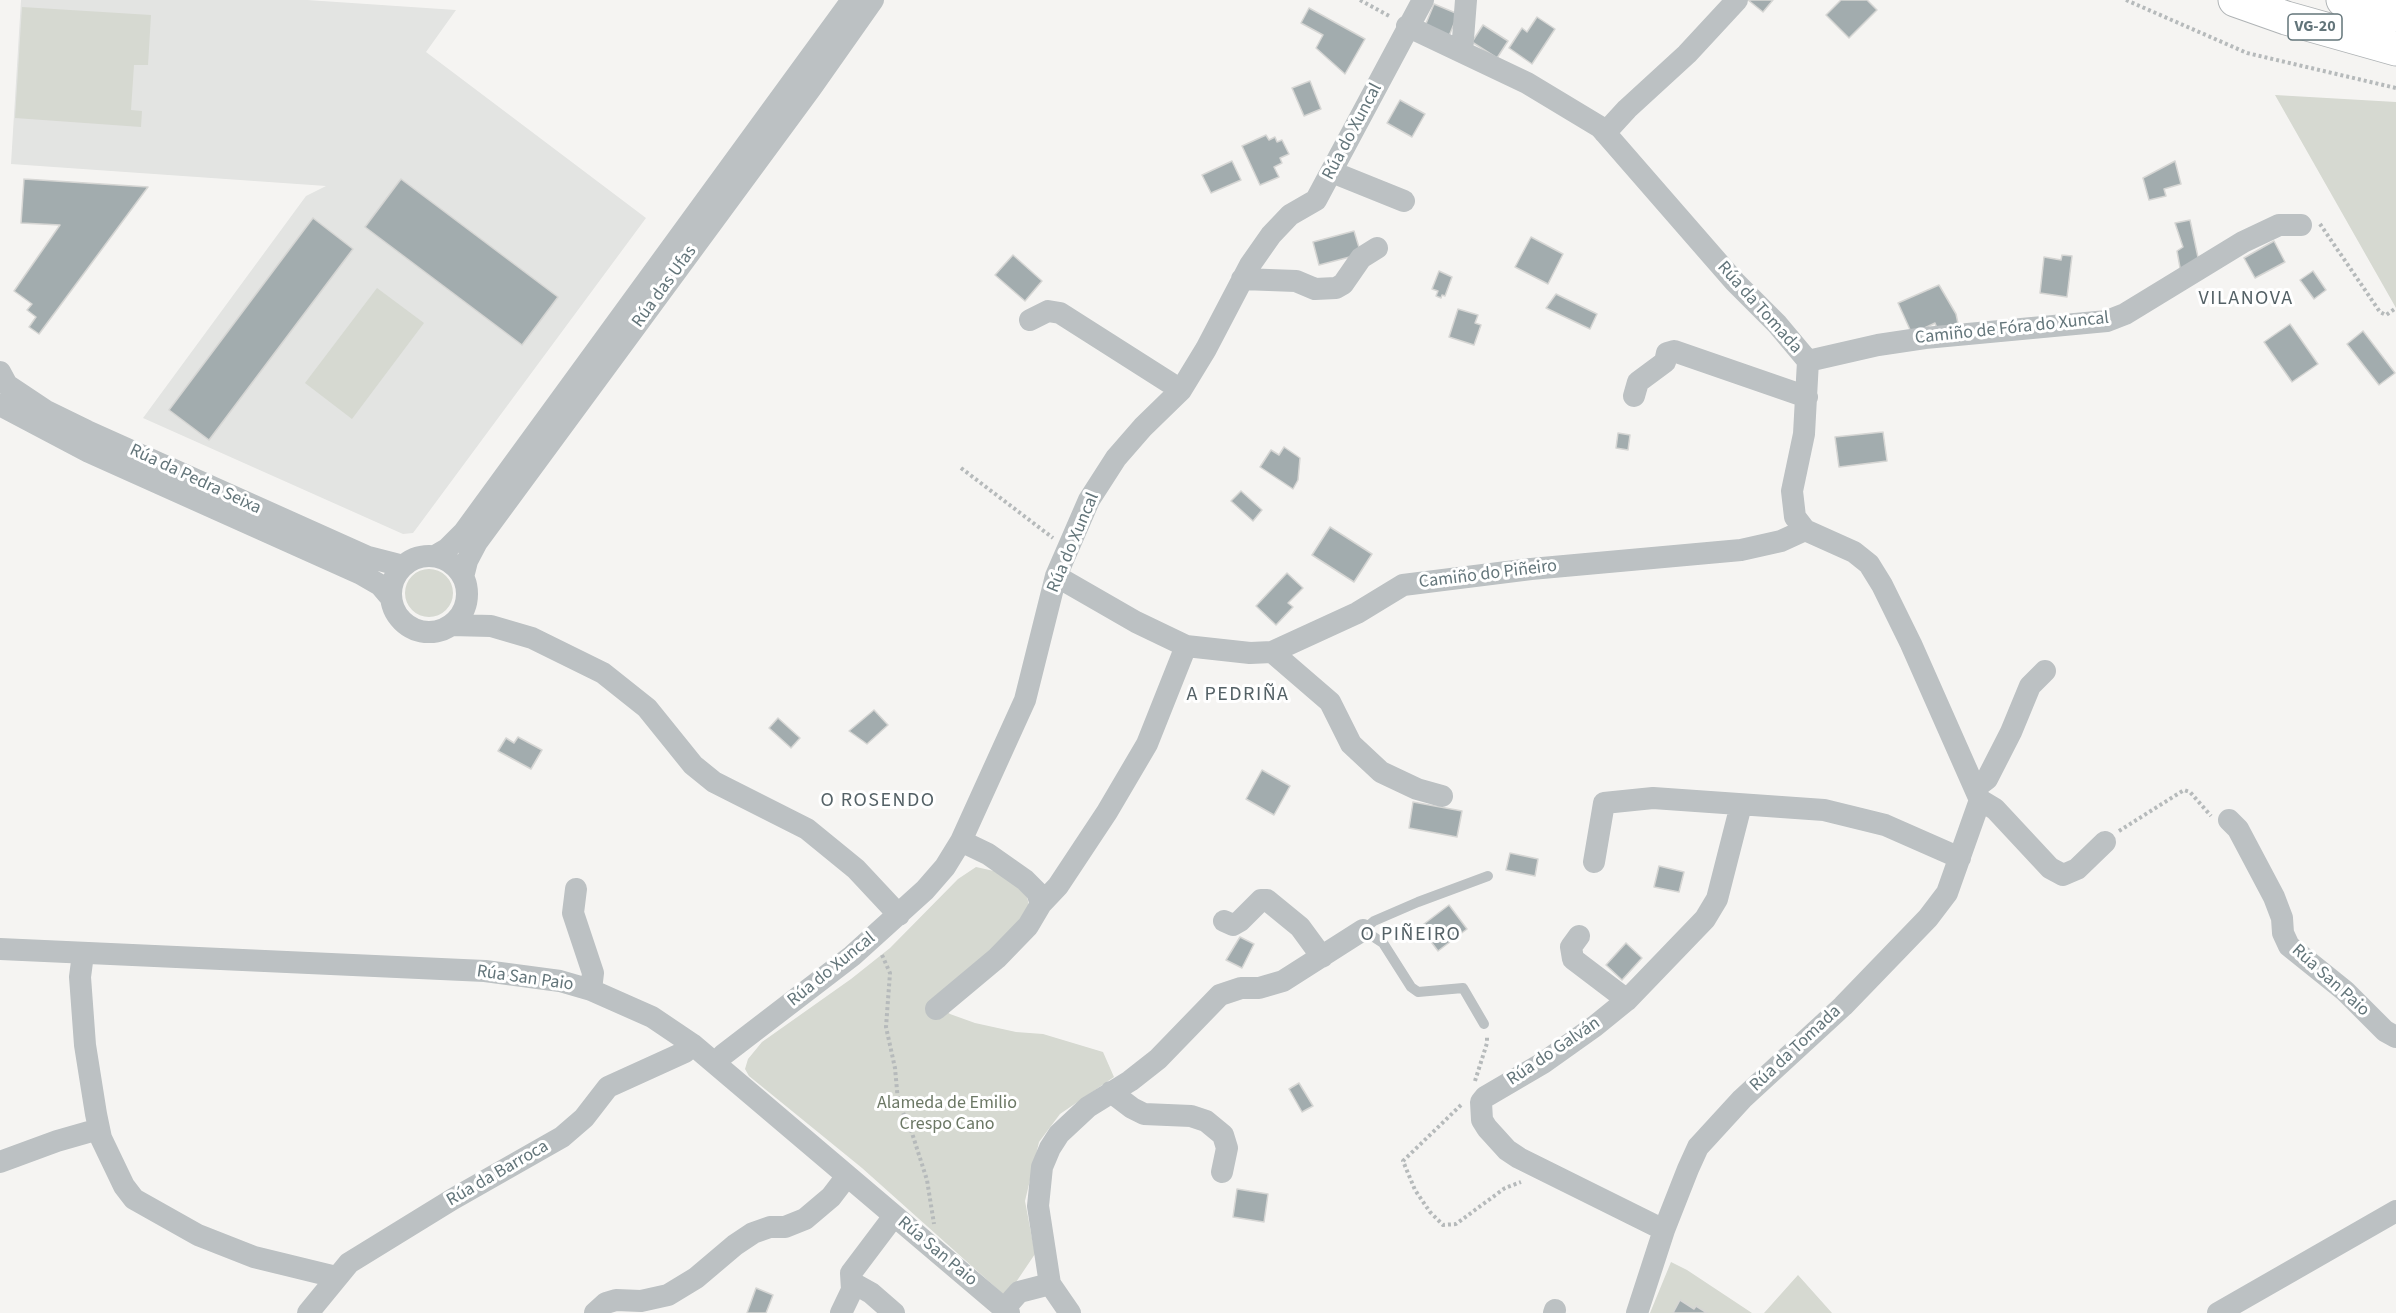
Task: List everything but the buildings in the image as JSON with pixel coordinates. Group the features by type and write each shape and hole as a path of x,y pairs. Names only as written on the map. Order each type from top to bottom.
{"highway":[{"name":"VG-20","path":"2235,0 2286,18 2396,49"},
{"name":"VG-20","path":"2343,0 2396,15"}],"street":[{"name":"Rúa das Ufas","path":"435,556 447,549 464,532 852,0"},
{"name":"Rúa das Ufas","path":"465,586 467,561 477,542 811,88 873,0"},
{"name":"Rúa do Xuncal","path":"717,1065 723,1055 845,962 899,915 945,867 962,841 1025,700 1056,576 1089,500 1116,459 1143,427 1181,390 1206,349 1250,264 1279,225 1316,200 1407,26 1423,0"},
{"path":"1462,52 1466,0"},
{"path":"1605,133 1627,109 1687,54 1737,0"},
{"name":"Rúa da Tomada","path":"1407,26 1527,83 1600,127 1735,282 1777,324 1808,361 1804,434 1792,491 1795,517 1805,530"},
{"path":"1332,172 1404,201"},
{"name":"Camiño de Fóra do Xuncal","path":"1808,361 1878,345 1925,338 2108,321 2125,314 2243,242 2279,225 2295,225"},
{"path":"1242,279 1296,281 1315,289 1336,288 1343,284 1361,258 1377,248"},
{"path":"1030,320 1048,312 1060,314 1181,390"},
{"path":"1634,396 1638,382 1665,362 1667,353 1674,351 1807,398"},
{"name":"Rúa da Pedra Seixa","path":"0,372 7,385 46,411 87,431 368,557 403,566"},
{"name":"Rúa da Pedra Seixa","path":"0,405 88,452 361,574 380,585 391,598 399,616 414,628 426,631 439,630 451,625 491,626 539,642 603,673 621,685 647,708 693,765 714,782 807,829 856,869 899,915"},
{"path":"1805,530 1854,552 1869,564 1911,644 1978,794 2050,868 2063,875 2077,869 2104,842"},
{"name":"Camiño do Piñeiro","path":"1056,576 1136,622 1186,646 1250,653 1272,652 1357,613 1403,585 1531,569 1741,550 1781,541 1805,530"},
{"path":"391,598 396,575 403,566 412,559 435,556 447,560 456,567 465,586 491,626"},
{"path":"451,625 459,617 465,586"},
{"path":"936,1009 997,958 1028,926 1041,904 1059,886 1107,812 1147,744 1186,646"},
{"path":"1272,652 1330,702 1352,744 1381,772 1417,789 1442,796"},
{"name":"Rúa da Tomada","path":"1637,1313 1664,1230 1698,1147 1742,1099 1843,1006 1928,918 1947,893 1960,858 1978,794 2011,732 2030,686 2045,671"},
{"path":"1594,862 1604,803 1653,798 1824,810 1885,825 1960,858"},
{"name":"Rúa do Galván","path":"1664,1230 1519,1158 1507,1150 1487,1128 1480,1111 1485,1097 1560,1052 1627,1000 1712,910 1717,899 1741,805"},
{"name":"Rúa San Paio","path":"2229,820 2238,829 2274,897 2282,918 2283,933 2289,946 2345,991 2385,1031 2396,1037"},
{"path":"962,841 988,854 1025,880 1037,892 1041,904"},
{"path":"576,889 573,913 593,973 591,990"},
{"path":"1224,921 1233,925 1261,900 1267,900 1300,927 1322,957"},
{"path":"1070,1313 1050,1284 1038,1206 1042,1167 1059,1134 1080,1113 1158,1059 1220,995 1241,988 1259,988 1283,981 1363,930"},
{"path":"1579,936 1571,947 1573,959 1627,1000"},
{"name":"Rúa San Paio","path":"0,949 485,971 550,979 591,990 652,1017 692,1044 1006,1311"},
{"path":"83,954 80,977 85,1045 99,1129 124,1186 134,1199 198,1235 254,1257 336,1277"},
{"name":"Rúa da Barroca","path":"308,1313 349,1263 453,1199 561,1137 584,1118 608,1087 685,1052 692,1044"},
{"path":"1111,1092 1144,1114 1191,1116 1206,1121 1223,1135 1227,1148 1222,1172"},
{"path":"0,1162 57,1141 99,1129"},
{"path":"595,1313 606,1303 616,1300 641,1301 668,1295 696,1278 753,1233 770,1227 785,1227 805,1219 831,1197 847,1176"},
{"path":"2218,1313 2396,1211"},
{"path":"842,1313 853,1283 851,1273 894,1216"},
{"path":"853,1283 871,1293 894,1313"},
{"path":"1006,1311 1019,1292 1050,1284"}],"lane":[{"path":"1484,1024 1463,988 1418,992 1411,987 1383,943 1363,930 1374,921 1488,876"}],"path":[{"path":"1360,0 1407,26"},
{"path":"2126,0 2247,53 2396,88"},
{"path":"2295,225 2294,216 2304,213 2321,225 2380,312 2386,315 2396,308"},
{"path":"961,468 1068,549"},
{"path":"2104,842 2136,819 2184,790 2190,792 2209,816 2229,820"},
{"path":"882,955 890,973 886,1027 895,1068 897,1101 912,1133 927,1180 935,1228"}],"shaded area":[{"path":"21,0 307,0 456,10 426,52 646,218 413,533 403,534 143,418 306,196 326,186 11,164"}],"green space":[{"path":"22,7 151,15 148,65 134,65 131,110 142,111 141,127 15,118"},
{"path":"2275,95 2396,102 2396,308"},
{"path":"377,288 424,323 352,419 305,383"},
{"path":"429,569 446,576 453,593 446,610 429,617 412,610 405,593 412,576"},
{"name":"Alameda de Emilio Crespo Cano","path":"976,867 994,871 1014,884 1027,897 1030,909 1023,921 933,1002 950,1014 975,1023 1016,1032 1043,1034 1103,1052 1114,1077 1060,1114 1039,1142 1025,1201 1035,1254 1008,1294 1003,1294 862,1168 749,1076 745,1069 748,1059 762,1042 851,979 890,948 958,879"},
{"path":"1671,1262 1687,1270 1752,1313 1650,1313"},
{"path":"1798,1275 1832,1313 1764,1313"}],"district":[{"name":"VILANOVA","path":"2246,300"},
{"name":"A PEDRIÑA","path":"1238,696"},
{"name":"O ROSENDO","path":"878,802"},
{"name":"O PIÑEIRO","path":"1411,936"}]}
